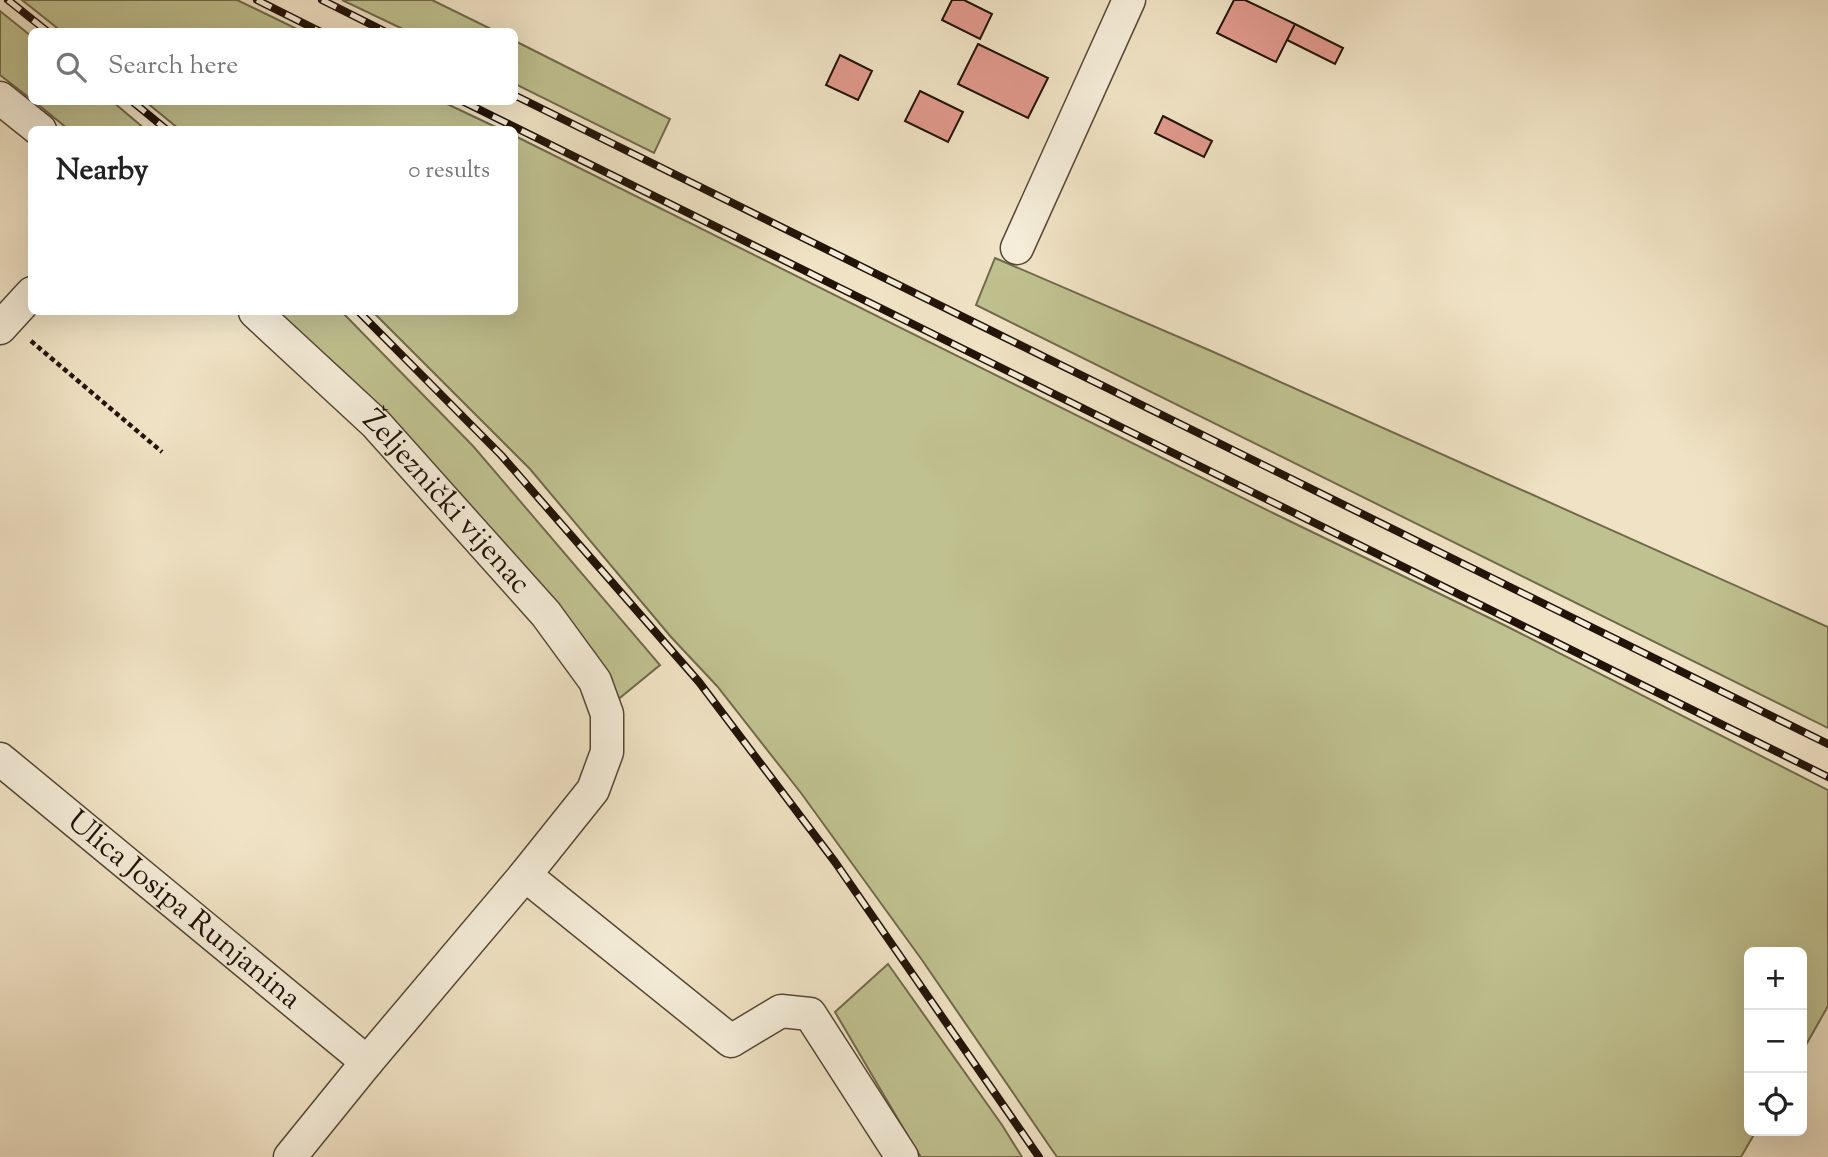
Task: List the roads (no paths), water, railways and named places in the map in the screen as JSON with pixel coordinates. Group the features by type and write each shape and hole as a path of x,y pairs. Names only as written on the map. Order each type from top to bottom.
{"street":[{"path":"1017,248 1129,0"},
{"path":"0,97 35,126"},
{"path":"3,324 28,297"},
{"name":"Željeznički vijenac","path":"258,315 376,424 546,614 595,681 607,714 607,752 593,790 290,1157"},
{"name":"Ulica Josipa Runjanina","path":"0,759 367,1062"},
{"path":"525,875 731,1041 780,1011 810,1014 902,1157"}],"railway":[{"path":"8,0 43,28"},
{"path":"257,0 313,28"},
{"path":"322,0 378,28"},
{"path":"518,97 1828,744"},
{"path":"137,105 162,126"},
{"path":"470,105 512,126"},
{"path":"518,129 1828,777"},
{"path":"362,315 501,455 699,682 835,862 1039,1157"}]}
